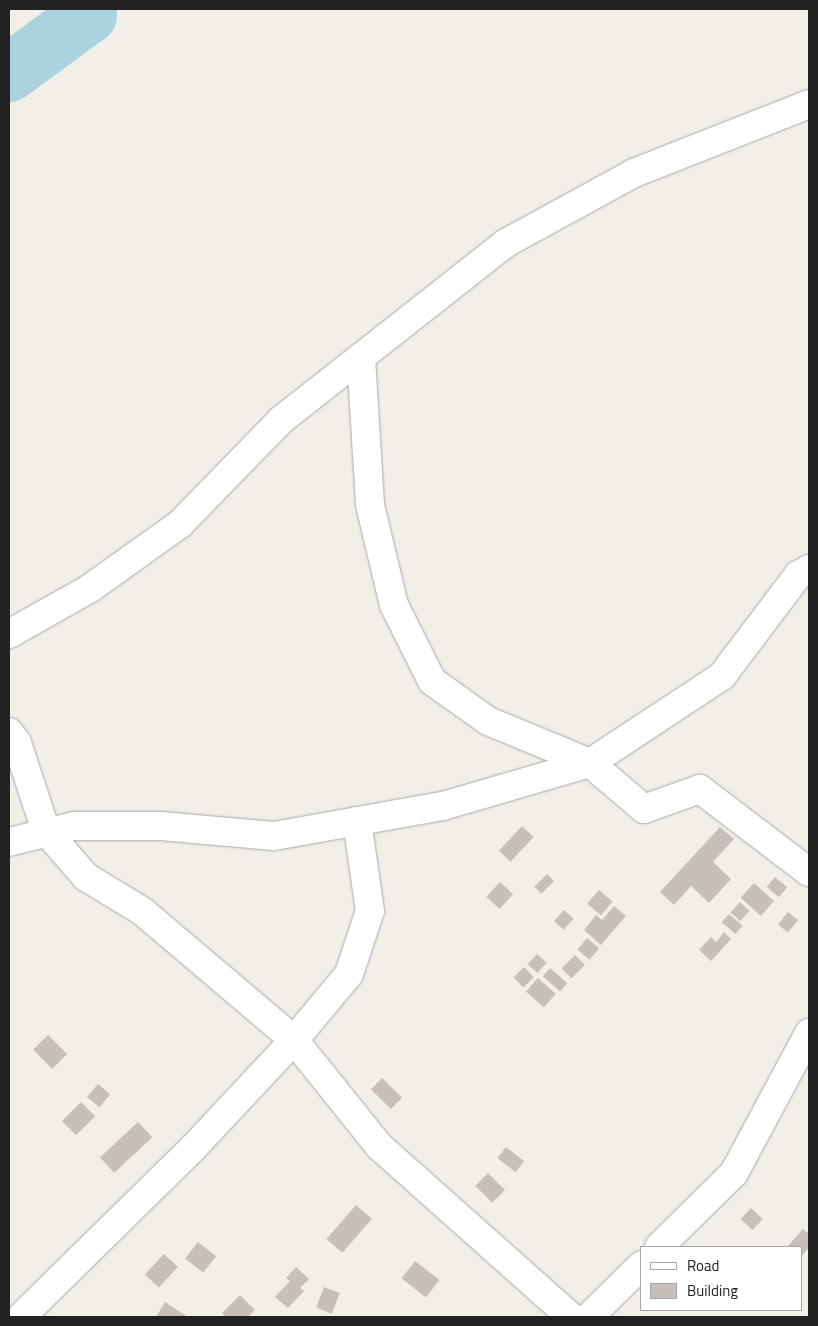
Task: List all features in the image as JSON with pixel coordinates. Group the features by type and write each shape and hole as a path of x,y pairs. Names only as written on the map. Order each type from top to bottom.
{"street":[{"path":"9,634 89,589 180,524 280,420 506,243 634,173 809,104"},
{"path":"361,357 370,505 394,605 432,681 488,721 590,763 644,809 700,789 809,872"},
{"path":"9,842 46,831 74,826 161,826 274,836 443,806 590,763 722,676 798,575 809,569"},
{"path":"9,732 17,743 46,831 86,877 142,911 294,1040 380,1146 571,1317"},
{"path":"21,1317 193,1148 294,1040 349,974 370,911 357,821"},
{"path":"660,1246 734,1173 809,1034"},
{"path":"589,1317 640,1267"}],"building":[{"path":"522,826 534,837 511,862 499,851"},
{"path":"720,827 734,839 713,862 731,879 709,903 691,886 674,905 660,892"},
{"path":"547,874 554,881 541,894 534,887"},
{"path":"775,877 787,887 779,897 767,887"},
{"path":"500,882 513,894 500,909 486,897"},
{"path":"754,883 774,901 761,916 741,898"},
{"path":"599,890 613,902 601,915 587,904"},
{"path":"740,902 750,911 740,921 731,912"},
{"path":"614,906 626,916 601,945 584,930 596,915 602,920"},
{"path":"564,910 574,919 564,930 554,921"},
{"path":"788,912 798,920 788,933 778,924"},
{"path":"729,914 743,926 735,934 722,922"},
{"path":"724,932 731,939 711,961 699,950 711,937 716,942"},
{"path":"587,938 599,948 590,960 577,949"},
{"path":"537,954 547,963 537,973 528,964"},
{"path":"575,955 585,965 571,978 562,968"},
{"path":"524,967 534,977 523,988 513,978"},
{"path":"550,968 567,983 560,991 543,976"},
{"path":"538,978 556,994 544,1007 526,991"},
{"path":"48,1035 67,1054 52,1069 33,1050"},
{"path":"382,1078 402,1097 391,1109 371,1090"},
{"path":"98,1084 110,1094 99,1107 87,1097"},
{"path":"81,1102 95,1116 76,1135 62,1121"},
{"path":"138,1122 152,1137 114,1173 100,1157"},
{"path":"506,1147 524,1161 516,1172 497,1158"},
{"path":"488,1173 505,1190 492,1203 475,1186"},
{"path":"356,1205 372,1219 342,1253 326,1239"},
{"path":"751,1208 763,1219 752,1230 741,1219"},
{"path":"803,1229 809,1234 809,1247 803,1255 803,1246 788,1246"},
{"path":"198,1242 216,1256 203,1273 185,1259"},
{"path":"164,1254 178,1267 159,1287 145,1274"},
{"path":"415,1261 439,1280 426,1297 401,1278"},
{"path":"296,1267 309,1279 300,1288 304,1291 288,1308 275,1297 290,1281 286,1278"},
{"path":"324,1287 340,1293 332,1314 316,1308"},
{"path":"240,1295 255,1310 248,1317 226,1317 222,1313"},
{"path":"165,1302 188,1317 156,1317"}],"waterway":[{"path":"9,73 88,15 86,9"}]}
